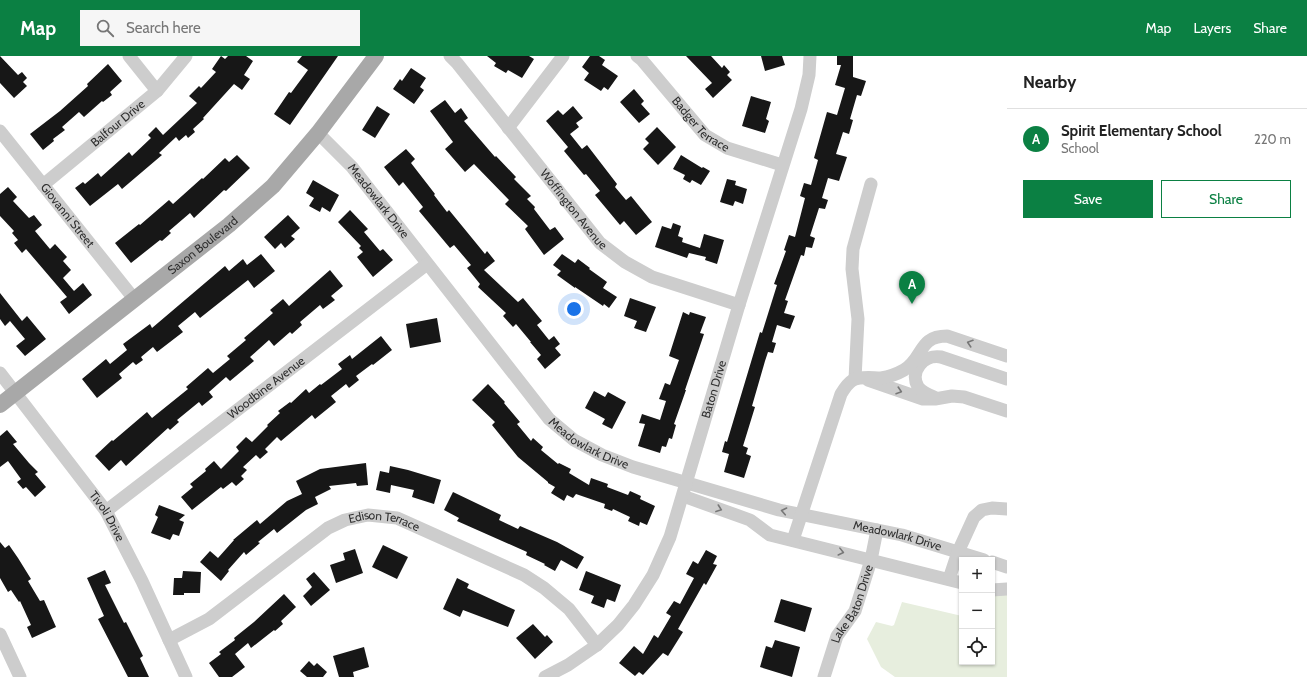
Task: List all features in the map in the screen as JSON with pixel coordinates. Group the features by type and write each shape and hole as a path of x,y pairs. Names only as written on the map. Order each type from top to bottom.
{"main road":[{"name":"Saxon Boulevard","path":"0,406 229,225 273,186 318,133 376,56"}],"street":[{"path":"129,56 157,91"},
{"name":"Balfour Drive","path":"43,185 157,91 186,56"},
{"name":"Woffington Avenue","path":"450,56 600,243 625,262 652,277 739,305"},
{"path":"508,128 563,56"},
{"name":"Badger Terrace","path":"637,56 705,135 727,148 782,165"},
{"name":"Baton Drive","path":"545,677 568,665 597,645 618,625 634,605 653,574 670,537 739,305 782,165 801,109 809,76 810,56"},
{"name":"Giovanni Street","path":"0,131 135,300"},
{"name":"Meadowlark Drive","path":"318,133 352,167 549,419 574,440 602,455 633,467 779,510 902,535 974,557"},
{"path":"859,379 858,319 852,268 853,249 871,184"},
{"name":"Woodbine Avenue","path":"106,511 427,264"},
{"path":"937,398 922,391 918,387 917,382 917,370 920,358 929,340 938,336 947,336 1007,356"},
{"path":"793,540 841,394 845,388 859,379 889,377 904,370 920,358 931,356 941,357 1007,379"},
{"name":"Tivoli Drive","path":"0,373 106,511 186,677"},
{"path":"859,379 923,399 952,396 964,397 1007,411"},
{"path":"683,496 750,520 770,535 959,582"},
{"path":"949,579 958,552 974,517 982,510 992,508 1007,509"},
{"name":"Edison Terrace","path":"169,640 209,619 328,528 345,520 368,516 397,518 524,575 544,588 569,609 597,645"},
{"name":"Lake Baton Drive","path":"824,677 837,636 855,611 871,560 877,530"},
{"path":"995,563 1007,567"},
{"path":"995,590 1007,590"},
{"path":"0,634 20,677"}],"green space":[{"path":"995,595 1007,595 1007,677 895,677 881,667 867,639 876,622 892,626 894,625 902,602 959,615 959,665 995,665"}],"building":[{"path":"0,56 18,75 22,72 27,78 23,82 27,86 14,98 0,83"},
{"path":"221,56 225,59 228,56 246,56 253,61 244,75 250,79 242,90 234,84 203,118 204,119 193,129 195,132 188,138 186,135 179,141 176,137 159,153 162,155 122,189 118,184 90,206 75,188 83,182 85,184 98,173 101,177 129,152 132,156 151,138 148,135 156,127 163,135 197,103 189,96 199,86 201,88 216,72 212,69"},
{"path":"302,56 338,56 290,125 274,114 289,92 291,93 308,70 297,62"},
{"path":"487,56 529,56 534,59 522,78 508,70 506,73 494,66 496,63"},
{"path":"590,56 599,56 605,60 602,65 618,76 608,90 604,87 601,91 584,80 589,73 582,67"},
{"path":"686,56 711,56 722,68 724,65 730,72 727,75 732,80 713,98 705,89 712,83"},
{"path":"761,56 782,56 785,65 765,71"},
{"path":"837,56 853,56 853,77 866,81 861,96 857,95 850,119 853,120 849,134 843,132 836,154 847,157 839,181 828,178 822,198 828,200 825,209 819,208 810,236 815,238 812,248 806,247 804,256 801,255 785,300 788,301 784,313 795,316 790,329 777,325 772,342 776,343 773,353 768,352 765,361 752,406 755,407 743,446 748,448 746,454 751,456 744,478 724,472 729,454 722,452 725,441 727,442 760,332 762,333 777,285 774,284 786,251 784,250 789,235 795,237 805,198 800,196 804,183 811,185 818,160 814,158 827,112 837,115 845,88 835,85 841,65 837,65"},
{"path":"108,64 122,81 110,92 112,95 103,102 102,101 84,117 79,112 62,127 65,130 53,139 54,141 43,150 30,134 60,111 88,86 87,84"},
{"path":"411,68 426,78 420,87 424,90 414,104 393,89 400,79 402,81"},
{"path":"634,89 644,101 641,104 650,114 639,123 620,102"},
{"path":"751,96 771,102 766,119 769,121 765,133 742,126"},
{"path":"445,100 455,113 461,108 468,118 464,121 495,157 496,156 516,177 514,179 531,196 527,199 535,207 534,209 550,230 555,227 564,239 544,255 525,229 528,226 505,204 509,200 474,164 465,172 445,149 453,142 430,111"},
{"path":"377,106 390,114 375,138 362,130"},
{"path":"573,106 583,118 576,123 579,127 570,134 582,149 587,145 617,184 615,187 626,200 631,196 652,222 636,235 624,221 620,225 595,195 600,191 564,151 568,147 546,121 558,110 563,115"},
{"path":"657,127 676,147 658,165 643,149 649,143 645,139"},
{"path":"406,149 415,159 411,163 447,212 449,210 485,254 487,251 495,261 484,270 518,302 523,298 542,321 537,325 549,340 554,336 560,344 555,348 561,355 545,369 537,359 541,355 531,342 516,324 513,327 503,316 506,313 478,287 480,284 467,268 471,265 454,245 450,248 419,211 423,207 403,182 399,186 384,167"},
{"path":"237,155 250,168 194,218 190,213 169,231 171,233 162,241 160,240 131,263 115,243 139,224 140,225 169,200 173,204 225,158 229,162"},
{"path":"681,155 702,168 703,167 710,171 701,185 692,180 690,183 683,179 685,175 673,169"},
{"path":"727,179 736,181 735,185 747,189 743,204 735,201 733,206 720,202"},
{"path":"313,180 339,195 330,212 322,207 320,212 309,206 314,198 306,193"},
{"path":"8,187 17,197 13,201 29,218 34,215 42,225 35,231 50,249 55,244 67,257 63,261 71,270 63,278 74,291 83,283 92,295 69,314 60,302 67,297 26,249 22,253 14,243 18,240 12,233 14,231 0,216 0,194"},
{"path":"350,210 368,229 364,232 380,251 383,249 393,260 373,277 357,257 363,252 359,248 361,246 338,222"},
{"path":"288,215 300,228 291,236 295,239 285,248 281,243 275,249 264,237"},
{"path":"673,223 681,226 678,236 683,238 682,242 700,248 704,234 724,240 717,264 705,260 706,257 689,253 687,258 655,247 662,226 671,229"},
{"path":"261,254 275,271 254,288 248,280 200,318 195,312 178,326 183,332 157,352 153,347 141,357 143,360 136,365 133,362 119,374 122,378 97,398 82,379 106,359 110,364 127,350 123,344 150,324 152,328 225,266 229,271 243,259 247,265"},
{"path":"562,254 575,263 578,259 607,282 603,288 617,297 609,308 604,304 603,306 557,275 561,271 553,265"},
{"path":"330,270 343,286 331,296 335,300 323,309 320,305 300,322 302,325 292,334 290,332 274,346 269,340 250,357 254,361 230,381 226,377 209,392 213,397 202,406 199,402 177,420 179,422 170,430 168,428 126,466 121,460 109,471 95,456 112,440 113,441 147,412 152,418 188,389 186,387 208,368 213,373 230,359 227,356 246,340 244,338 273,313 270,310 283,299 289,306"},
{"path":"0,293 22,321 27,316 46,339 25,356 16,346 25,339 10,321 5,326 0,319"},
{"path":"630,298 656,307 646,332 634,328 637,321 624,316"},
{"path":"683,312 689,315 690,312 706,317 700,333 704,334 674,424 676,425 672,439 669,438 666,447 662,446 660,453 638,446 645,424 639,423 642,414 660,420 666,401 659,399 665,383 670,385 679,360 669,356"},
{"path":"437,318 441,342 410,348 406,324"},
{"path":"381,336 392,350 356,376 359,380 349,388 346,384 331,396 336,402 315,419 312,415 281,441 277,437 265,449 268,452 260,459 256,455 243,467 247,470 241,476 244,479 236,486 232,482 223,489 221,487 192,510 181,497 193,487 190,484 206,471 205,469 214,461 221,469 239,451 236,447 246,437 252,442 280,413 278,411 290,402 291,403 306,389 309,393 320,384 321,385 342,369 338,364 350,355 352,359"},
{"path":"488,384 505,402 504,403 520,422 517,424 531,441 533,438 543,447 541,450 558,464 559,463 571,469 569,473 589,485 591,478 608,484 607,487 628,495 630,491 641,496 640,499 655,506 647,525 640,522 639,526 628,521 630,517 613,509 612,511 604,508 605,504 576,494 573,498 567,495 564,501 551,493 555,487 548,483 518,457 492,425 495,422 472,400"},
{"path":"594,391 605,397 608,392 626,402 612,429 602,424 605,419 585,408"},
{"path":"7,430 17,442 13,444 38,472 35,474 46,487 35,497 26,487 23,489 17,482 21,479 8,461 0,467 0,436"},
{"path":"366,463 368,485 357,486 356,483 329,486 331,489 315,497 318,504 306,510 277,533 274,529 258,542 260,543 246,555 244,552 228,570 229,571 221,581 200,562 210,551 218,558 233,540 257,520 260,524 287,501 302,494 296,481 320,469"},
{"path":"390,466 441,480 434,504 412,497 414,490 391,485 390,493 376,490 380,471 389,473"},
{"path":"453,492 501,515 499,520 518,529 520,526 557,542 584,557 577,569 561,560 555,571 544,565 545,564 526,555 527,552 457,521 459,518 444,510"},
{"path":"159,505 185,515 179,520 184,522 179,536 173,534 170,540 151,533 158,517 155,515"},
{"path":"0,542 5,548 9,545 18,558 31,579 28,581 40,601 44,600 56,627 32,638 27,627 31,625 20,601 19,602 11,590 8,592 0,578"},
{"path":"383,545 408,557 397,579 372,567"},
{"path":"355,549 363,573 336,583 330,565 345,560 343,553"},
{"path":"706,550 717,556 713,564 717,565 706,585 704,583 678,629 683,632 668,656 663,653 643,675 639,672 635,676 619,663 634,646 643,654 654,635 658,638 671,616 666,613 674,601 680,604 694,578 686,574 693,561 698,564"},
{"path":"105,570 111,583 105,585 143,656 140,658 149,677 128,677 98,619 104,616 87,578"},
{"path":"183,571 201,572 200,593 173,595 174,578 182,578"},
{"path":"586,571 621,585 615,602 607,599 604,608 591,603 594,596 579,590"},
{"path":"314,572 330,590 311,606 303,596 312,587 306,579"},
{"path":"457,578 469,584 467,588 515,610 508,627 463,610 460,617 443,609"},
{"path":"284,594 296,607 281,621 283,624 251,648 248,643 235,654 245,667 232,677 219,677 209,663 221,654 219,652 235,640 234,638 254,622"},
{"path":"781,599 812,608 805,632 774,622"},
{"path":"533,624 545,637 547,635 553,642 535,659 516,638"},
{"path":"775,640 800,647 792,677 760,667 766,646 772,648"},
{"path":"364,647 369,667 353,672 354,677 339,677 333,656"},
{"path":"309,661 314,666 317,663 327,672 323,677 307,677 300,671"}],"place":[{"name":"Spirit Elementary School","path":"912,304"}]}
